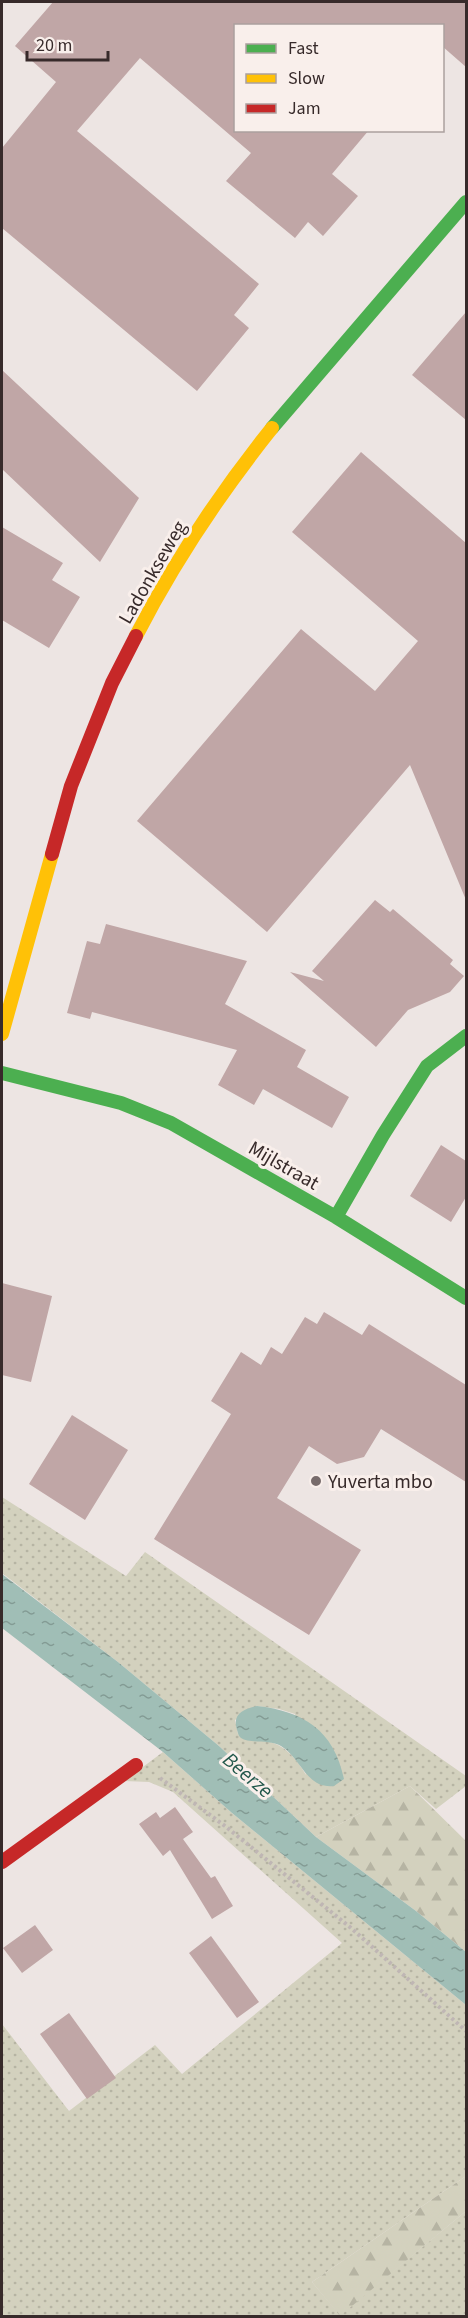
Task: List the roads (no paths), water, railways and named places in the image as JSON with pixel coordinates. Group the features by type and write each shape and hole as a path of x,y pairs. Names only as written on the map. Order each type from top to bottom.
{"street":[{"name":"Ladonkseweg","path":"2,1034 71,786 112,683 163,584 233,477 285,412 466,202"},
{"path":"336,1217 382,1135 427,1066 466,1036"},
{"name":"Mijlstraat","path":"2,1072 121,1103 171,1123 336,1217 466,1298"},
{"path":"2,1862 136,1765"}],"water":[{"name":"Beerze","path":"2,1574 118,1662 219,1746 316,1837 416,1911 466,1952 466,2005 232,1813 163,1752 2,1628"},
{"path":"257,1706 289,1713 314,1726 333,1748 344,1779 334,1786 317,1783 281,1746 241,1738 236,1724 237,1716"}],"place":[{"name":"Yuverta mbo","path":"316,1481"}]}
